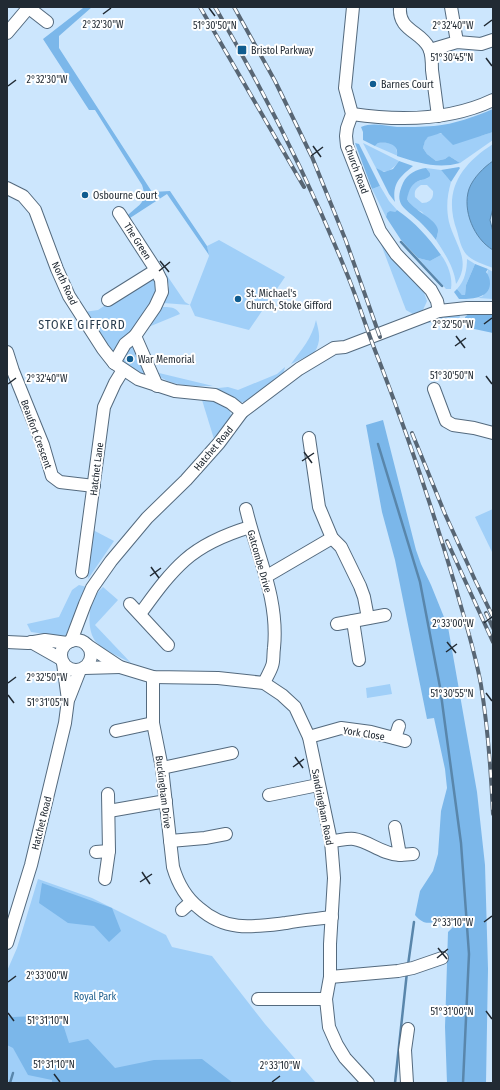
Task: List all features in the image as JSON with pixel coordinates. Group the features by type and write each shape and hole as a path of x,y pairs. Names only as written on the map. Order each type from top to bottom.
{"street":[{"path":"7,33 29,7 47,22"},
{"path":"353,7 345,88 352,114 402,119 438,116 481,106 493,100"},
{"path":"397,9 403,23 424,40 430,50 438,116"},
{"path":"454,9 457,42"},
{"path":"430,50 457,42 480,44 493,40"},
{"name":"Church Road","path":"352,114 346,132 347,146 380,231 396,254 431,290 437,301 439,311"},
{"name":"North Road","path":"7,188 22,196 35,210 57,269 69,296 103,349 119,367 138,379 157,386 175,391 215,395 231,403 242,412"},
{"name":"The Green","path":"103,349 125,344 135,336 156,307 162,292 161,280 156,270 119,213"},
{"name":"The Green","path":"108,300 156,270"},
{"name":"Hatchet Road","path":"77,643 84,609 92,588 123,545 147,518 186,480 242,412 299,369 334,348 345,347 439,311 467,308 493,308"},
{"path":"135,336 157,386"},
{"name":"The Green","path":"119,367 125,344"},
{"name":"Beaufort Crescent","path":"7,352 13,371 43,445 52,476 60,482 94,486"},
{"name":"Hatchet Lane","path":"82,572 104,407 115,383 119,367"},
{"path":"434,389 447,407 446,421 453,425 474,428 493,438"},
{"path":"308,438 316,451 319,507 332,538 341,547 360,586 364,597 368,618"},
{"name":"Gatcombe Drive","path":"246,509 250,527 267,576 273,606 275,636 272,665 264,683"},
{"path":"140,614 164,582 186,559 207,545 231,533 250,527"},
{"path":"267,576 332,538"},
{"path":"130,604 168,645"},
{"path":"337,624 384,615"},
{"path":"353,621 359,660"},
{"path":"7,642 28,643 45,640 77,643"},
{"path":"31,642 62,661 70,669 82,669"},
{"name":"Hatchet Road","path":"7,943 31,864 65,722 68,700 61,650 77,643 90,649 91,657 88,664 82,669 68,700"},
{"name":"Sandringham Road","path":"77,643 120,667 153,677 218,678 264,683 282,695 295,707 309,737 331,841 334,878 330,977 326,999 329,1027 345,1058 368,1083"},
{"name":"Sandringham Road","path":"82,669 120,667"},
{"name":"Buckingham Drive","path":"153,677 154,723 162,768 173,867 177,880 191,902 212,918 226,924 241,927 257,927 332,917"},
{"path":"121,726 154,723"},
{"name":"York Close","path":"309,737 341,728 371,732 400,740 399,726"},
{"path":"162,768 232,753"},
{"path":"268,795 318,785"},
{"path":"105,879 109,851 108,794"},
{"path":"109,810 166,802"},
{"path":"395,827 400,855"},
{"path":"170,841 206,843 226,834"},
{"path":"331,841 354,839 385,852 400,855 413,854"},
{"path":"96,852 109,851"},
{"path":"182,910 191,902"},
{"path":"330,977 398,965 413,968 442,958"},
{"path":"258,999 326,999"},
{"path":"407,1083 405,1050 408,1029"}],"green space":[{"path":"493,132 493,140 460,163 449,156 445,159 436,161 427,154 423,148 426,139 432,135 445,133 482,136"},
{"path":"363,143 399,161 389,170 379,170 376,168"},
{"path":"378,143 390,143 395,145 398,156 375,146"},
{"path":"493,144 493,161 482,170 469,189 489,247 493,250 493,268 475,261 464,252 453,217 452,204 453,192 463,171 481,152"},
{"path":"426,168 441,170 451,182 447,202 447,212 462,260 461,275 456,284 451,266 436,240 438,233 422,212 413,208 407,199 409,190 413,184 428,178 430,173","holes":["421,185 427,185 433,191 433,196 429,201 422,203 415,197 415,191"]},
{"path":"380,186 389,201 397,210 395,212 387,213 386,217 372,189"},
{"path":"376,231 422,287 427,301 423,310 413,314 406,310"},
{"path":"219,240 285,277 249,330 195,316 190,305 209,256 207,246"},
{"path":"441,255 449,271 451,289 446,289 418,258 430,261"},
{"path":"467,259 475,264 466,285 465,295 462,295 457,289 465,275"},
{"path":"488,269 493,272 493,299 478,298 483,296"},
{"path":"166,274 185,302 190,305 163,303 169,286"},
{"path":"150,276 158,280 156,299 132,335 148,378 126,365 114,355 84,312 98,310"},
{"path":"159,307 174,308 180,314 146,328"},
{"path":"456,313 460,316 457,327 424,322"},
{"path":"316,320 319,336 317,349 314,353 291,364 309,338"},
{"path":"285,367 283,375 248,402 237,402 209,389 228,387 238,390 277,374"},
{"path":"157,371 159,373 213,386 190,386 176,384 156,374"},
{"path":"202,400 214,400 230,410 231,417 214,439"},
{"path":"493,509 493,554 475,517"},
{"path":"93,530 114,541 88,579"},
{"path":"79,585 87,587 65,637 31,632 27,624 59,617 72,590"},
{"path":"103,587 118,600 95,625 131,663 113,654 96,642 91,632 91,607 95,596"},
{"path":"390,684 392,694 367,698 366,688"},
{"name":"Royal Park","path":"38,879 92,898 166,935 172,947 212,956 265,1024 316,1083 7,1083 7,971 17,948"}],"shaded area":[{"path":"82,7 92,7 59,36 59,48 152,192 170,191 207,246 209,255 167,194 130,218 128,215 142,202 144,191 142,185 95,110 89,110 43,39 83,8"},
{"path":"493,109 493,132 453,145 441,133 428,137 425,141 423,148 427,154 436,161 445,159 449,156 460,163 452,165 420,163 397,156 395,146 385,143 378,143 375,146 363,140 363,132 361,127 374,125 406,127 442,125 464,120"},
{"path":"355,143 359,144 380,186 372,189"},
{"path":"399,161 413,166 401,177 396,185 394,195 395,202 389,194 376,168 384,172 393,169"},
{"path":"493,161 493,208 490,220 493,232 493,250 480,239 471,223 467,206 467,197 473,181 486,166"},
{"path":"426,168 430,173 430,176 413,185 407,199 436,226 438,234 436,240 421,223 405,209 399,196 400,190 407,177 413,172"},
{"path":"460,168 451,182 441,170"},
{"path":"397,210 410,220 432,242 441,255 430,261 418,258 401,240 386,217 387,213 390,211 395,212"},
{"path":"475,264 488,269 486,272 490,281 489,289 486,293 478,297 459,299 454,292 457,289 462,295 465,295 466,285"},
{"path":"470,313 493,315 493,333 465,327 465,317"},
{"path":"383,420 416,550 448,627 477,792 485,865 488,969 486,1083 447,1083 445,1027 448,932 454,926 454,921 448,917 426,923 415,915 420,891 433,871 438,854 441,811 447,788 445,769 434,718 427,719 395,560 382,512 366,425"},
{"path":"42,883 112,908 121,931 109,942 94,926 68,923 39,903"},
{"path":"60,1015 69,1043 88,1039 115,1068 154,1060 202,1059 233,1083 52,1083 52,1080 28,1075 13,1048 7,1045 7,1016"}],"waterway":[{"path":"401,242 442,286"},
{"path":"378,444 420,582 440,687 461,843 469,954 463,1083"},
{"path":"408,965 414,922"},
{"path":"395,1083 407,972"},
{"path":"10,1083 13,1073"}],"railway":[{"path":"200,7 304,187"},
{"path":"215,7 252,72 286,138 333,240 390,390 429,501 447,557 479,672 487,733 493,814"},
{"path":"234,7 275,81 312,157 346,241 380,337"},
{"path":"412,433 445,514 493,617"},
{"path":"447,541 493,642"},
{"path":"486,613 493,628"}],"place":[{"name":"Bristol Parkway","path":"242,50"},
{"name":"Barnes Court","path":"373,84"},
{"name":"Osbourne Court","path":"85,195"},
{"name":"St. Michael's Church, Stoke Gifford","path":"238,299"},
{"name":"War Memorial","path":"130,359"}],"district":[{"name":"STOKE GIFFORD","path":"82,325"}]}
